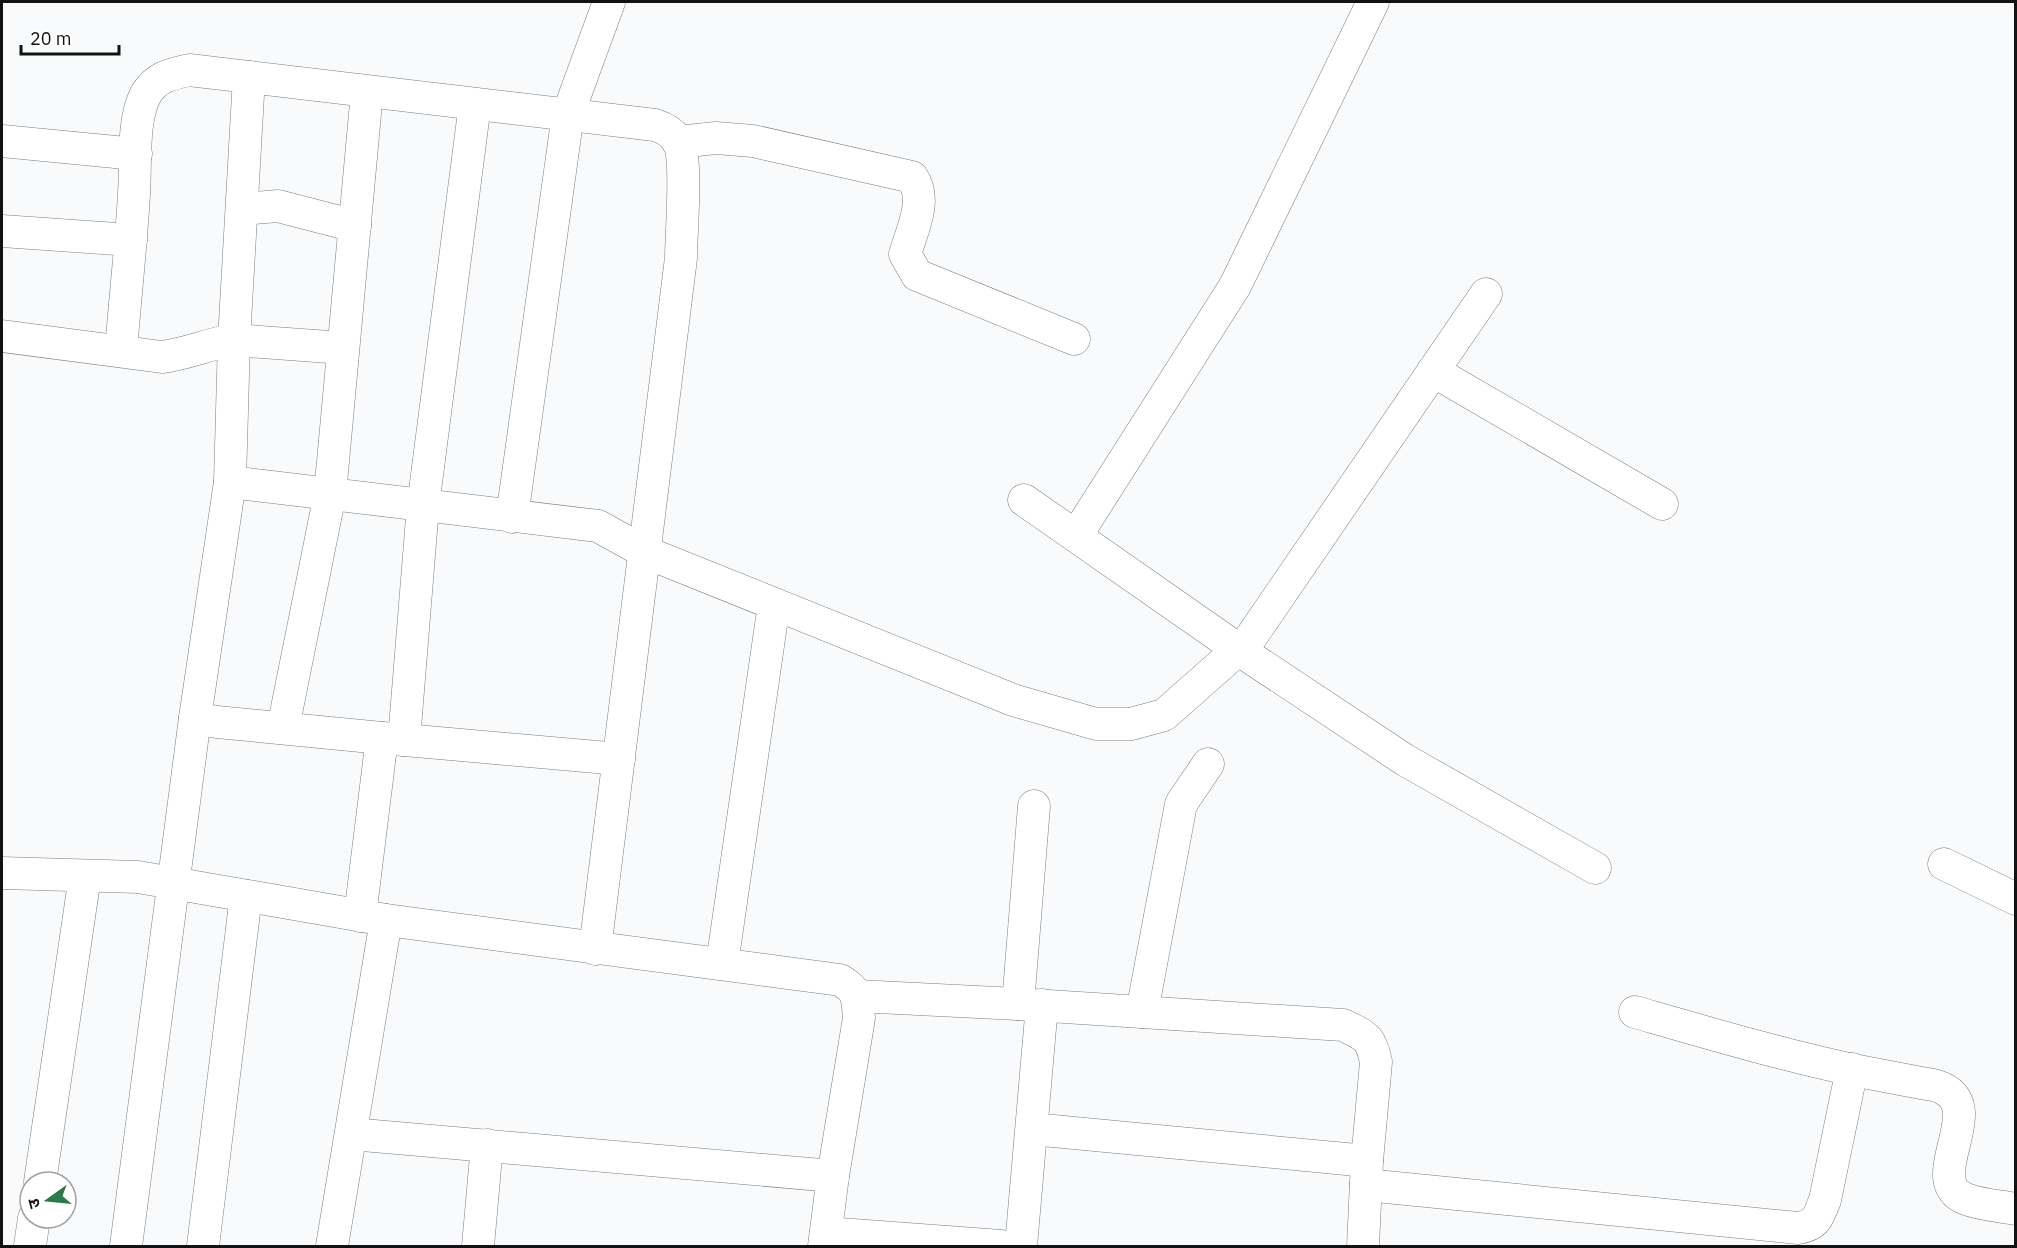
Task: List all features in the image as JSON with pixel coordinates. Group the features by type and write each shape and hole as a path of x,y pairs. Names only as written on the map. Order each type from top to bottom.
{"street":[{"path":"512,517 568,114 609,2"},
{"path":"1076,536 1235,286 1373,2"},
{"path":"121,351 137,128 142,104 154,82 168,74 189,70 655,124 669,130 678,142 683,158 681,258 596,949"},
{"path":"126,1246 172,884 230,482 234,340 249,77"},
{"path":"283,728 330,494 367,92"},
{"path":"332,1246 351,1134 393,739 475,104"},
{"path":"678,142 716,138 753,141 912,177 917,184 920,202 905,254 917,275 1074,339"},
{"path":"2,141 136,154"},
{"path":"242,209 278,207 355,226"},
{"path":"2,231 130,240"},
{"path":"230,482 598,526 645,552 1013,700 1096,724 1131,724 1164,715 1250,640 1486,294"},
{"path":"2,336 162,357 185,353 220,341 234,340 343,348"},
{"path":"1433,371 1662,504"},
{"path":"1024,500 1239,650 1406,760 1595,868"},
{"path":"723,964 774,604"},
{"path":"195,718 393,739 619,759"},
{"path":"1142,1012 1180,804 1208,764"},
{"path":"1021,1246 1032,1129 1030,1005 1034,806"},
{"path":"1944,864 2016,899"},
{"path":"2,873 138,877 373,918 840,980 851,986 857,996 859,1018 825,1240 1001,1246"},
{"path":"42,1170 85,876"},
{"path":"202,1246 246,896"},
{"path":"857,996 1343,1025 1364,1035 1373,1046 1376,1062 1364,1246"},
{"path":"1635,1012 1758,1047 1852,1070 1941,1087 1956,1097 1961,1109 1948,1173 1950,1183 1956,1192 1966,1199 2016,1209"},
{"path":"1032,1129 1798,1228 1810,1226 1818,1217 1825,1200 1852,1070"},
{"path":"351,1134 833,1176"},
{"path":"478,1246 487,1145"},
{"path":"30,1246 32,1230"}]}
